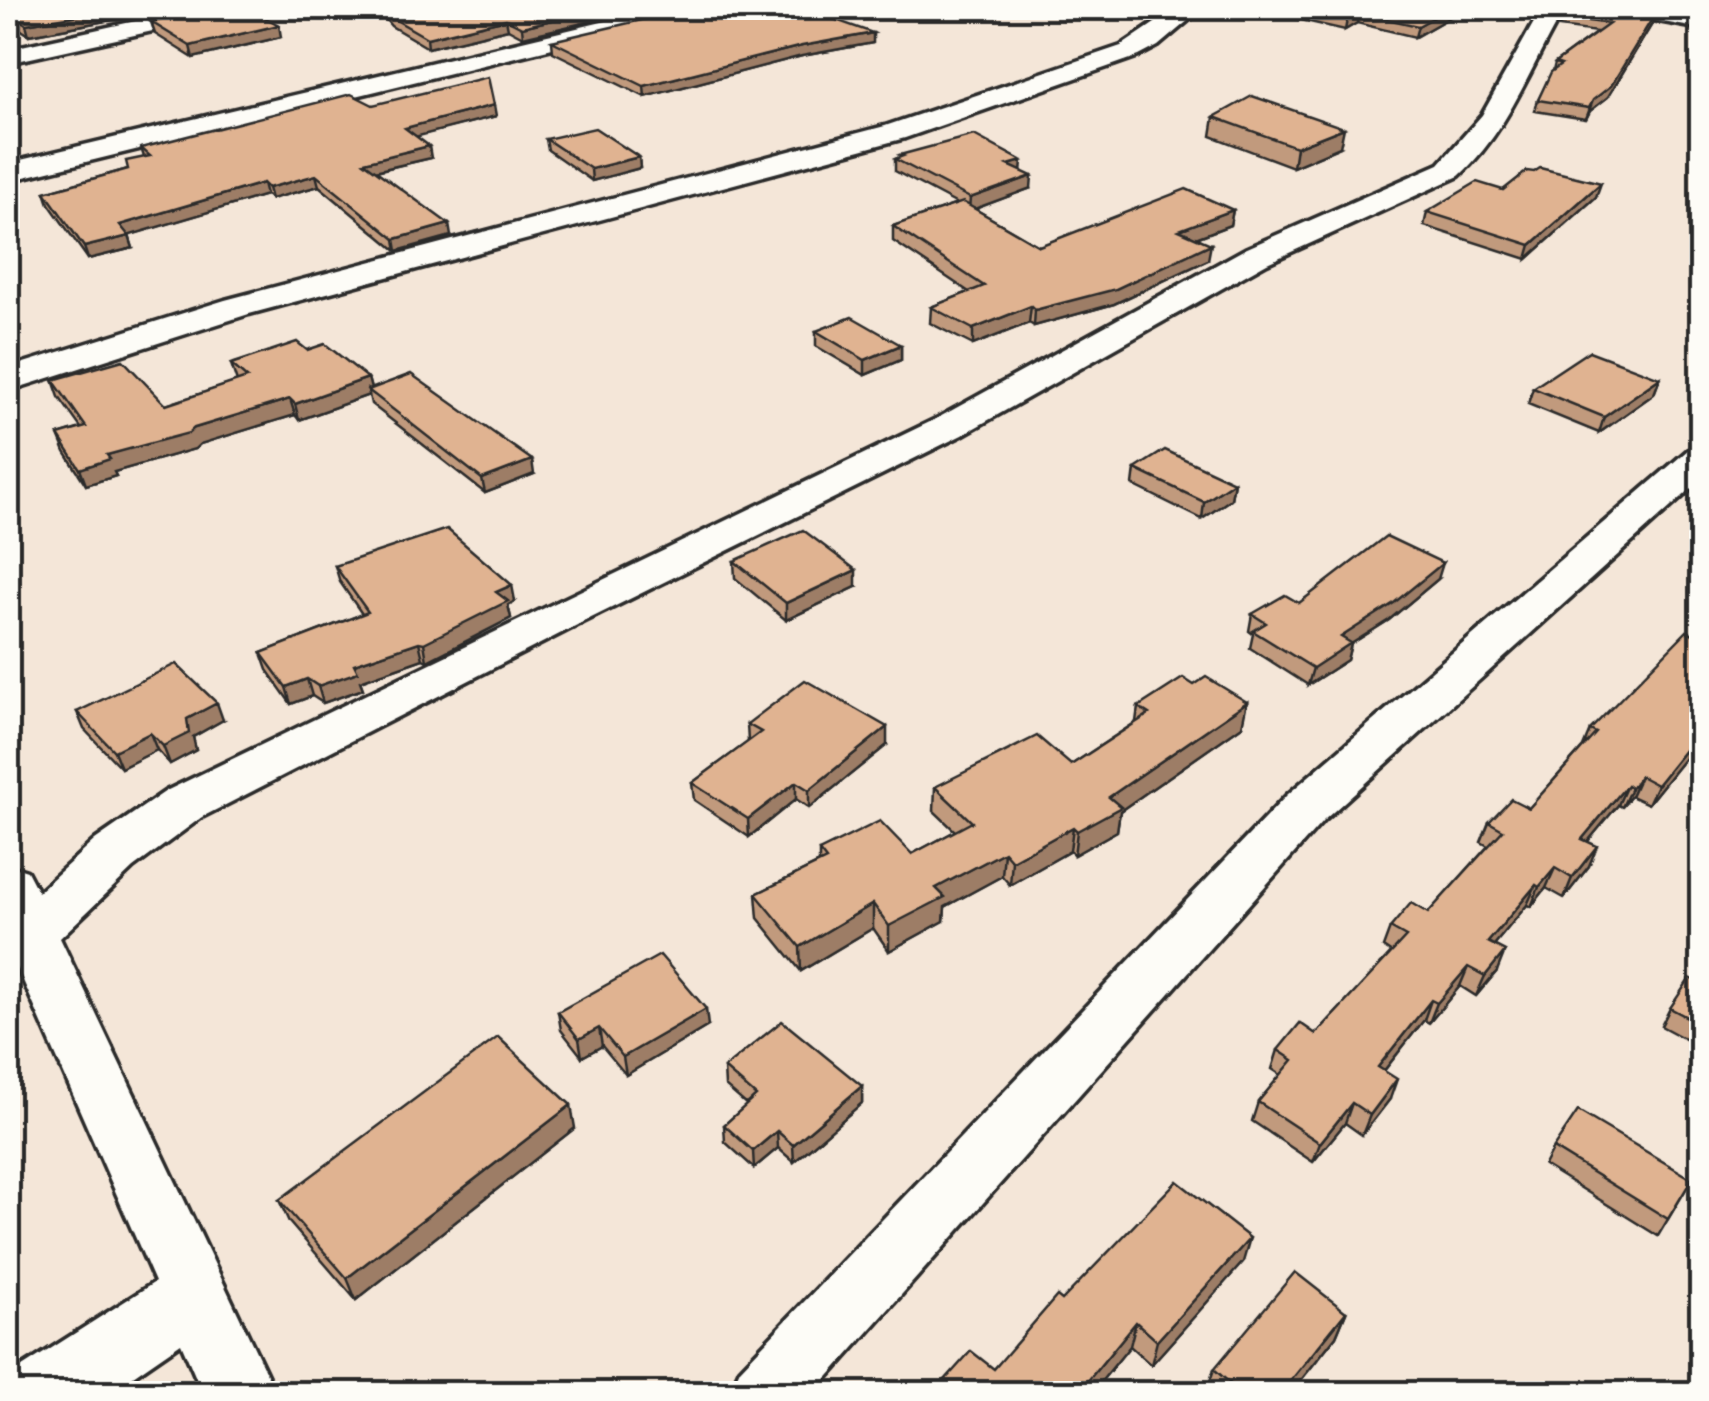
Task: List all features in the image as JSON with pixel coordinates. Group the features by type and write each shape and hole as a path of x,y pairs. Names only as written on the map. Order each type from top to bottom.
{"street":[{"path":"8,56 224,8"},
{"path":"8,172 688,8"},
{"path":"8,380 237,307 895,132 1130,50 1149,41 1191,8"},
{"path":"240,1394 15,920 184,804 566,612 949,427 1256,256 1449,170 1468,156 1511,91 1554,8"},
{"path":"1625,8 1702,22"},
{"path":"765,1394 1305,808 1702,458"},
{"path":"44,1394 194,1295"}],"building":[{"path":"8,8 120,8 26,24 8,13"},
{"path":"220,8 247,8 279,25 190,46 151,22"},
{"path":"382,8 604,8 522,27 506,19 427,38"},
{"path":"693,8 802,8 873,33 802,46 644,86 552,41"},
{"path":"1294,8 1451,8 1418,26 1359,13 1347,20"},
{"path":"1567,8 1625,8 1655,14 1611,86 1589,108 1538,100 1551,72 1561,65 1555,63 1609,24 1562,17"},
{"path":"488,77 494,105 405,128 429,146 364,162 449,224 395,239 316,175 268,188 263,183 120,225 129,236 84,247 45,192 128,169 126,161 150,156 141,148 351,94 373,105"},
{"path":"1252,96 1344,128 1296,147 1214,117"},
{"path":"595,128 639,157 591,169 546,139"},
{"path":"974,135 1022,161 1008,165 1032,176 970,198 895,159 903,156 900,155"},
{"path":"1540,168 1601,183 1531,245 1427,212 1477,182 1503,190 1527,171"},
{"path":"1186,189 1233,210 1179,230 1211,244 1116,289 1035,310 1031,306 973,329 931,307 984,286 893,226 963,202 1039,246"},
{"path":"852,317 901,345 865,360 816,331"},
{"path":"297,342 307,350 325,344 368,378 295,404 290,399 107,455 110,459 80,469 58,435 86,427 53,380 123,360 166,405 247,378 231,364"},
{"path":"1589,351 1660,378 1604,417 1533,388"},
{"path":"411,374 532,460 482,479 368,390"},
{"path":"1165,450 1234,482 1204,502 1135,469"},
{"path":"447,529 512,585 496,592 508,601 424,643 354,664 358,672 318,686 307,679 286,687 261,653 368,612 335,566"},
{"path":"803,530 856,570 786,603 734,561"},
{"path":"1386,536 1443,563 1394,603 1341,637 1351,643 1313,668 1253,631 1266,623 1252,614 1285,595 1299,603"},
{"path":"1687,631 1702,638 1702,729 1657,785 1640,776 1631,788 1627,785 1582,839 1597,846 1572,878 1555,868 1539,887 1536,885 1488,942 1505,951 1485,976 1468,967 1437,1003 1431,1000 1378,1067 1397,1079 1370,1115 1352,1103 1320,1143 1258,1102 1293,1060 1278,1050 1300,1023 1316,1034 1406,937 1390,928 1411,903 1428,913 1503,830 1489,822 1511,799 1529,808 1596,733 1590,730"},
{"path":"176,664 217,703 187,719 189,733 163,746 150,733 114,751 77,712"},
{"path":"1206,677 1247,702 1109,797 1121,807 1077,831 1073,827 1012,861 1004,852 936,888 945,897 889,926 873,904 800,947 756,894 826,860 819,851 880,821 912,854 972,822 935,787 1037,736 1071,765 1149,714 1138,707 1183,678 1194,685"},
{"path":"805,680 887,727 809,790 796,782 748,819 692,783 761,732 747,724"},
{"path":"660,955 706,1009 623,1057 599,1028 579,1039 558,1012"},
{"path":"1690,978 1702,984 1702,1025 1670,1008"},
{"path":"782,1021 862,1086 793,1145 777,1131 753,1151 724,1125 756,1096 724,1068"},
{"path":"498,1037 571,1105 347,1278 279,1200"},
{"path":"1578,1111 1692,1179 1668,1219 1553,1148"},
{"path":"1177,1181 1250,1238 1157,1341 1136,1322 1077,1394 940,1394 936,1390 971,1351 994,1369 1057,1296 1062,1300"},
{"path":"1295,1272 1346,1312 1280,1394 1242,1394 1214,1369"}]}
